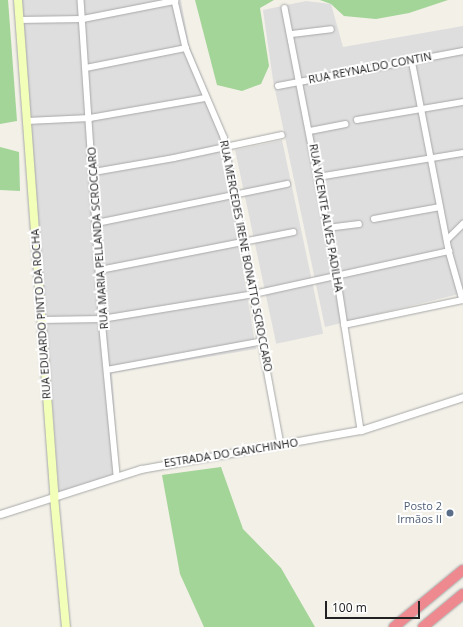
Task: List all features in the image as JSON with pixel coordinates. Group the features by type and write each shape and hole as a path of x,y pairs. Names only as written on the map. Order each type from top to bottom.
{"highway":[{"path":"394,627 463,570"},
{"path":"423,627 463,594"}],"main road":[{"name":"RUA EDUARDO PINTO DA ROCHA","path":"18,0 54,496 66,627"}],"street":[{"name":"RUA MARIA PELLANDA SCROCCARO","path":"81,0 94,172 102,320 116,476"},
{"name":"RUA MERCEDES IRENE BONATTO SCROCCARO","path":"83,19 175,1 186,48 225,146 282,445"},
{"name":"RUA VICENTE ALVES PADILHA","path":"285,8 292,34 327,228 337,275 361,430"},
{"path":"19,20 83,19"},
{"path":"292,34 331,29"},
{"path":"86,68 186,48"},
{"name":"RUA REYNALDO CONTIN","path":"278,86 463,51"},
{"path":"344,325 463,300 449,251 412,60"},
{"path":"27,121 90,118 206,98"},
{"path":"357,120 421,111 463,102"},
{"path":"310,131 345,124"},
{"path":"94,172 174,158 282,135"},
{"path":"318,178 463,153"},
{"path":"97,223 287,184"},
{"path":"374,219 440,207"},
{"path":"327,228 360,224"},
{"path":"447,240 463,224"},
{"path":"100,270 293,232"},
{"path":"41,320 102,320 254,294 449,251"},
{"path":"107,370 263,341"},
{"name":"ESTRADA DO GANCHINHO","path":"0,514 116,476 168,463 282,445 361,430 463,397"}],"shaded area":[{"path":"22,0 181,0 189,45 212,102 222,146 256,349 112,373 119,473 59,492"},
{"path":"306,1 331,4 343,47 463,26 463,293 325,327 273,80 263,10"},
{"path":"282,140 323,334 276,344 235,150"}],"green space":[{"path":"0,0 8,0 17,121 0,124"},
{"path":"195,0 274,0 260,8 269,66 261,84 242,91 217,85"},
{"path":"320,0 448,0 409,13 376,19 344,16 331,4"},
{"path":"0,147 19,152 20,191 0,190"},
{"path":"221,467 243,529 281,568 315,627 204,627 180,574 162,475"}],"place":[{"name":"Posto 2 Irmãos II","path":"450,513"}]}
